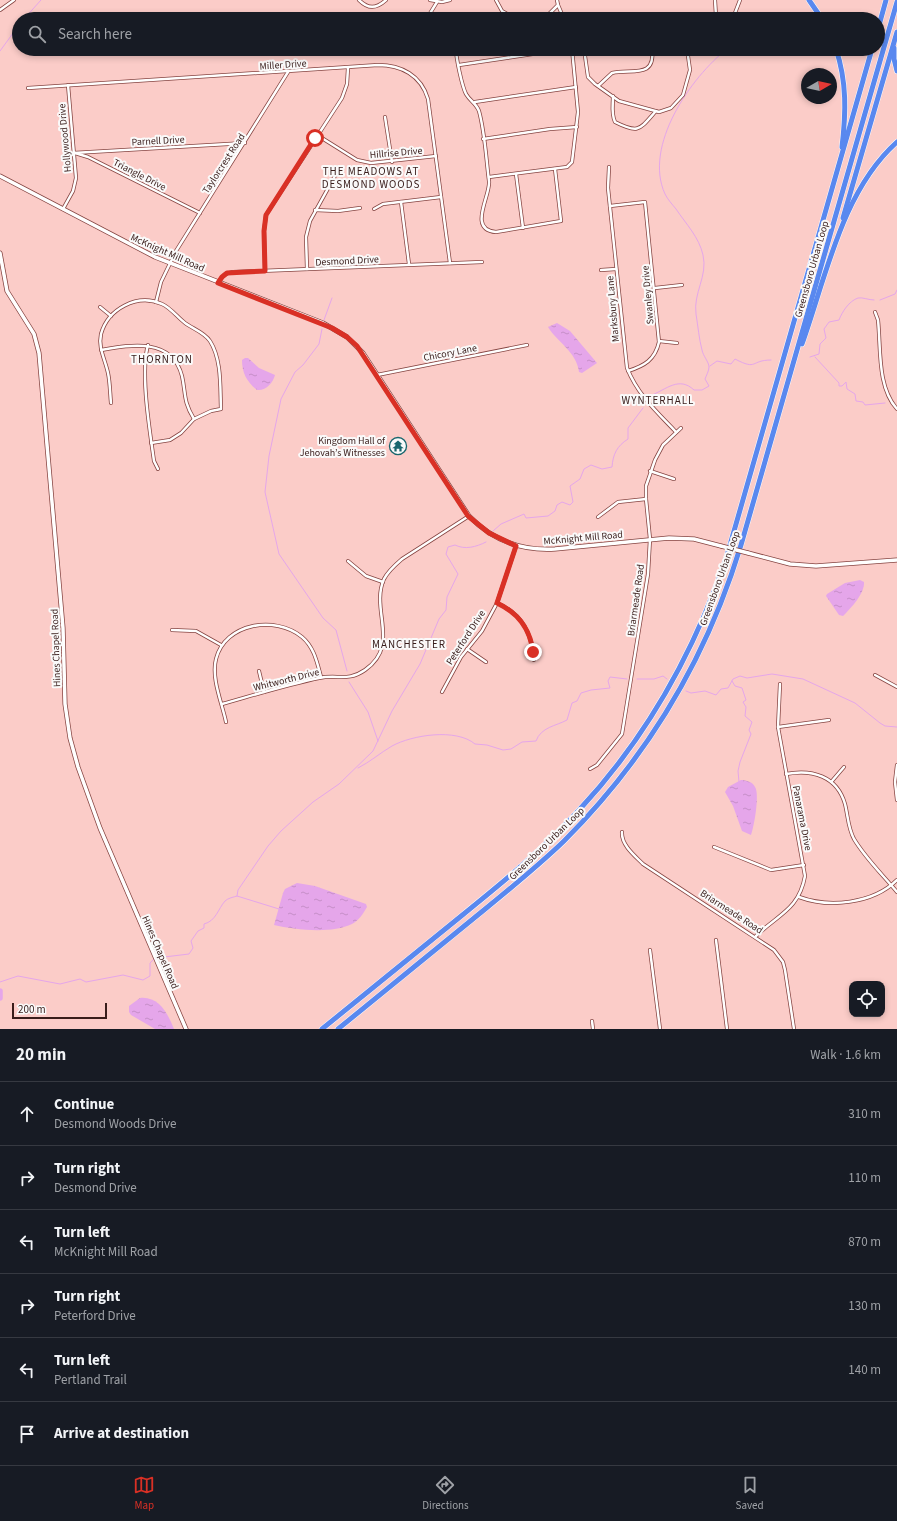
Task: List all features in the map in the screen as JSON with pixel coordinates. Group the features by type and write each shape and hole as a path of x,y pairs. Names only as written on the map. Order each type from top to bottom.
{"highway":[{"path":"809,0 817,12"},
{"path":"883,12 886,0"},
{"name":"Greensboro Urban Loop","path":"885,42 896,1"},
{"path":"829,265 897,32"},
{"path":"894,40 894,59 897,71"},
{"path":"838,56 845,96 845,115 839,164"},
{"name":"Greensboro Urban Loop","path":"322,1029 510,876 552,838 614,770 662,699 695,638 726,559 870,56"},
{"name":"Greensboro Urban Loop","path":"338,1029 547,857 599,803 642,748 683,684 720,606 741,545 881,56"},
{"path":"786,389 829,265 856,195 876,165 897,142"}],"street":[{"path":"0,10 14,0"},
{"path":"359,0 365,6 372,7 380,5 386,0"},
{"path":"430,0 437,2 450,0"},
{"path":"496,0 498,6 504,12"},
{"path":"557,0 561,12"},
{"path":"714,0 716,12"},
{"path":"735,12 740,0"},
{"path":"431,12 437,2"},
{"path":"553,12 558,4"},
{"path":"457,56 466,94 475,102 479,110 489,192 481,210 484,227 489,231 496,232 561,221 554,169"},
{"path":"459,65 519,56"},
{"path":"488,177 567,167 572,162 578,112 573,56"},
{"path":"585,56 588,77 598,86 619,101 656,112 663,112 671,108 683,95 690,70 688,56"},
{"path":"598,86 612,72 638,71 649,68 652,63 652,56"},
{"name":"Miller Drive","path":"28,88 388,65 396,66 411,73 418,80 428,99 450,263"},
{"path":"265,271 264,231 266,215 345,91 348,68"},
{"name":"Taylorcrest Road","path":"156,302 161,282 169,263 289,72"},
{"name":"Hollywood Drive","path":"63,210 76,183 68,86"},
{"path":"475,102 576,87"},
{"path":"613,96 612,113 615,122 624,126 635,129 640,128 656,112"},
{"path":"385,117 392,162"},
{"path":"483,138 577,127"},
{"name":"Hillrise Drive","path":"317,135 357,160 371,163 392,162 436,156"},
{"name":"Parnell Drive","path":"73,153 245,143"},
{"name":"Triangle Drive","path":"73,153 88,157 200,213"},
{"name":"Marksbury Lane","path":"609,167 608,188 625,357 628,371 633,384 642,396 676,432"},
{"path":"307,270 306,237 310,221 336,174"},
{"path":"516,174 523,228"},
{"name":"McKnight Mill Road","path":"0,176 63,210 169,263 337,330 357,346 468,516 489,533 516,546 545,550 650,539 685,538 790,564 816,566 897,560"},
{"path":"374,209 379,205 441,197"},
{"path":"401,202 409,264"},
{"name":"Swanley Drive","path":"610,206 645,202 655,288 659,341 654,356 648,363 628,371"},
{"path":"315,210 338,211 360,208"},
{"name":"Hines Chapel Road","path":"0,253 7,291 34,334 39,353 62,613 64,704 70,738 78,767 100,828 186,1029"},
{"name":"Desmond Drive","path":"218,283 227,273 482,262"},
{"path":"601,270 616,269"},
{"path":"655,288 682,286"},
{"path":"111,403 107,371 101,350 101,335 111,316 122,307 130,303 143,301 156,302 170,309 182,321 204,334 209,340 218,362 222,409 211,411 194,419 181,433 170,440 151,443"},
{"path":"100,307 111,316"},
{"path":"875,312 878,320 884,384 891,402 897,409"},
{"path":"659,341 677,343"},
{"path":"101,350 140,344 159,349 175,361 181,374 185,401 194,419"},
{"path":"148,345 145,355 146,385 151,443 154,461 158,469"},
{"name":"Chicory Lane","path":"377,375 527,345"},
{"name":"Briarmeade Road","path":"590,769 597,765 622,734 644,606 650,539 646,486 650,471 663,445 681,428"},
{"path":"650,471 674,479"},
{"path":"598,518 618,502 646,500"},
{"name":"Whitworth Drive","path":"222,704 321,678 341,678 354,676 370,666 380,652 384,636 380,600 383,582 392,568 402,559 468,516"},
{"name":"Peterford Drive","path":"442,692 467,649 482,631 497,603 516,546"},
{"path":"348,560 366,576 383,582"},
{"path":"497,603 512,611 526,626 532,643 534,660"},
{"path":"226,722 214,668 222,646 235,632 245,628 261,625 281,626 293,631 310,646 315,655 321,678"},
{"path":"172,630 196,631 222,646"},
{"path":"467,649 486,662"},
{"path":"260,671 264,692"},
{"path":"875,675 897,687"},
{"name":"Panarama Drive","path":"756,936 786,912 799,897 805,876 778,727 780,684"},
{"path":"778,727 829,720"},
{"path":"897,765 895,782 897,800"},
{"path":"832,781 844,767"},
{"path":"786,774 808,771 818,773 832,781 842,796 850,830 855,841 897,892"},
{"name":"Briarmeade Road","path":"622,832 622,837 626,845 643,864 756,936 774,950 783,962 794,1029"},
{"path":"714,847 771,870 804,865"},
{"path":"799,897 817,902 843,901 874,895 897,880"},
{"path":"716,940 726,1029"},
{"path":"650,950 660,1029"},
{"path":"592,1021 593,1029"}],"water":[{"path":"557,323 570,331 597,363 582,373 579,372 575,359 571,353 548,327"},
{"path":"248,358 259,368 275,375 269,386 257,390 250,384 243,369 242,360"},
{"path":"860,580 864,582 864,586 860,595 843,616 839,615 826,596 827,594 845,583"},
{"path":"741,780 747,781 754,785 757,796 754,825 751,835 742,831 733,806 725,792 728,787"},
{"path":"297,883 315,886 366,904 367,907 361,917 352,924 334,929 303,930 274,925 285,889"},
{"path":"140,998 147,998 158,1003 166,1012 174,1029 155,1029 131,1015 129,1012 129,1006"}],"waterway":[{"path":"30,12 41,0"},
{"path":"0,51 12,35"},
{"path":"650,396 667,387 678,384 683,384 694,390 702,390 709,386 705,379 709,370 709,365 701,346 696,314 697,299 704,270 703,255 695,236 665,194 660,175 660,155 665,134 674,114 699,77 719,56"},
{"path":"880,300 895,294 897,290"},
{"path":"324,320 332,298"},
{"path":"810,357 819,354 820,344 826,338 824,329 829,322 839,320 849,304 858,298 874,300"},
{"path":"322,329 319,344 303,365 295,372 281,399 269,456 265,492 279,554 323,618 336,630 347,671"},
{"path":"815,357 839,383 839,386 842,386 846,382 847,389 855,394 856,401 863,402 865,405 885,403"},
{"path":"710,366 717,361 731,364 735,359 751,365 764,360 771,360"},
{"path":"493,531 501,524 524,514 526,518 548,516 555,511 557,505 562,502 570,505 573,502 570,486 580,479 584,469 591,465 602,469 612,467 613,458 616,451 621,444 628,439 628,428 643,408"},
{"path":"237,896 238,890 268,846 281,831 313,802 339,784 373,751 392,711 420,664 439,619 446,610 447,597 458,574 446,554 448,547 455,545 459,547 470,547 486,542"},
{"path":"686,691 691,693 705,691 716,695 721,689 728,688 733,679 740,676 747,678 772,674 803,679 855,703 885,726 897,727"},
{"path":"637,679 654,679 663,676 667,679"},
{"path":"358,768 392,746 422,736 457,736 467,739 475,744 487,745 503,750 511,749 522,742 536,741 538,736 545,730 567,720 572,703 577,701 581,693 591,690 610,688 608,681 610,677 627,679"},
{"path":"732,681 735,686 742,688 746,700 743,702 746,707 745,716 752,722 749,730 751,734 738,771 739,782"},
{"path":"349,682 368,712 378,741"},
{"path":"156,958 189,954 193,948 191,941 198,931 204,928 204,924 214,918 225,901 229,898 237,896 279,909"},
{"path":"0,982 18,976 60,984 80,979 86,982 123,975 143,980 150,976 150,963 154,959"},
{"path":"0,991 0,998"}],"place":[{"name":"Kingdom Hall of Jehovah’s Witnesses","path":"398,446"}],"district":[{"name":"THE MEADOWS AT DESMOND WOODS","path":"371,177"},
{"name":"THORNTON","path":"162,359"},
{"name":"WYNTERHALL","path":"658,400"},
{"name":"MANCHESTER","path":"409,644"}],"route":[{"path":"315,138 269,207 264,222 265,271 227,273 218,283 332,328 342,333 357,346 365,356 468,516 478,526 496,538 516,546 497,603 512,611 526,626 532,643 533,652"}]}
